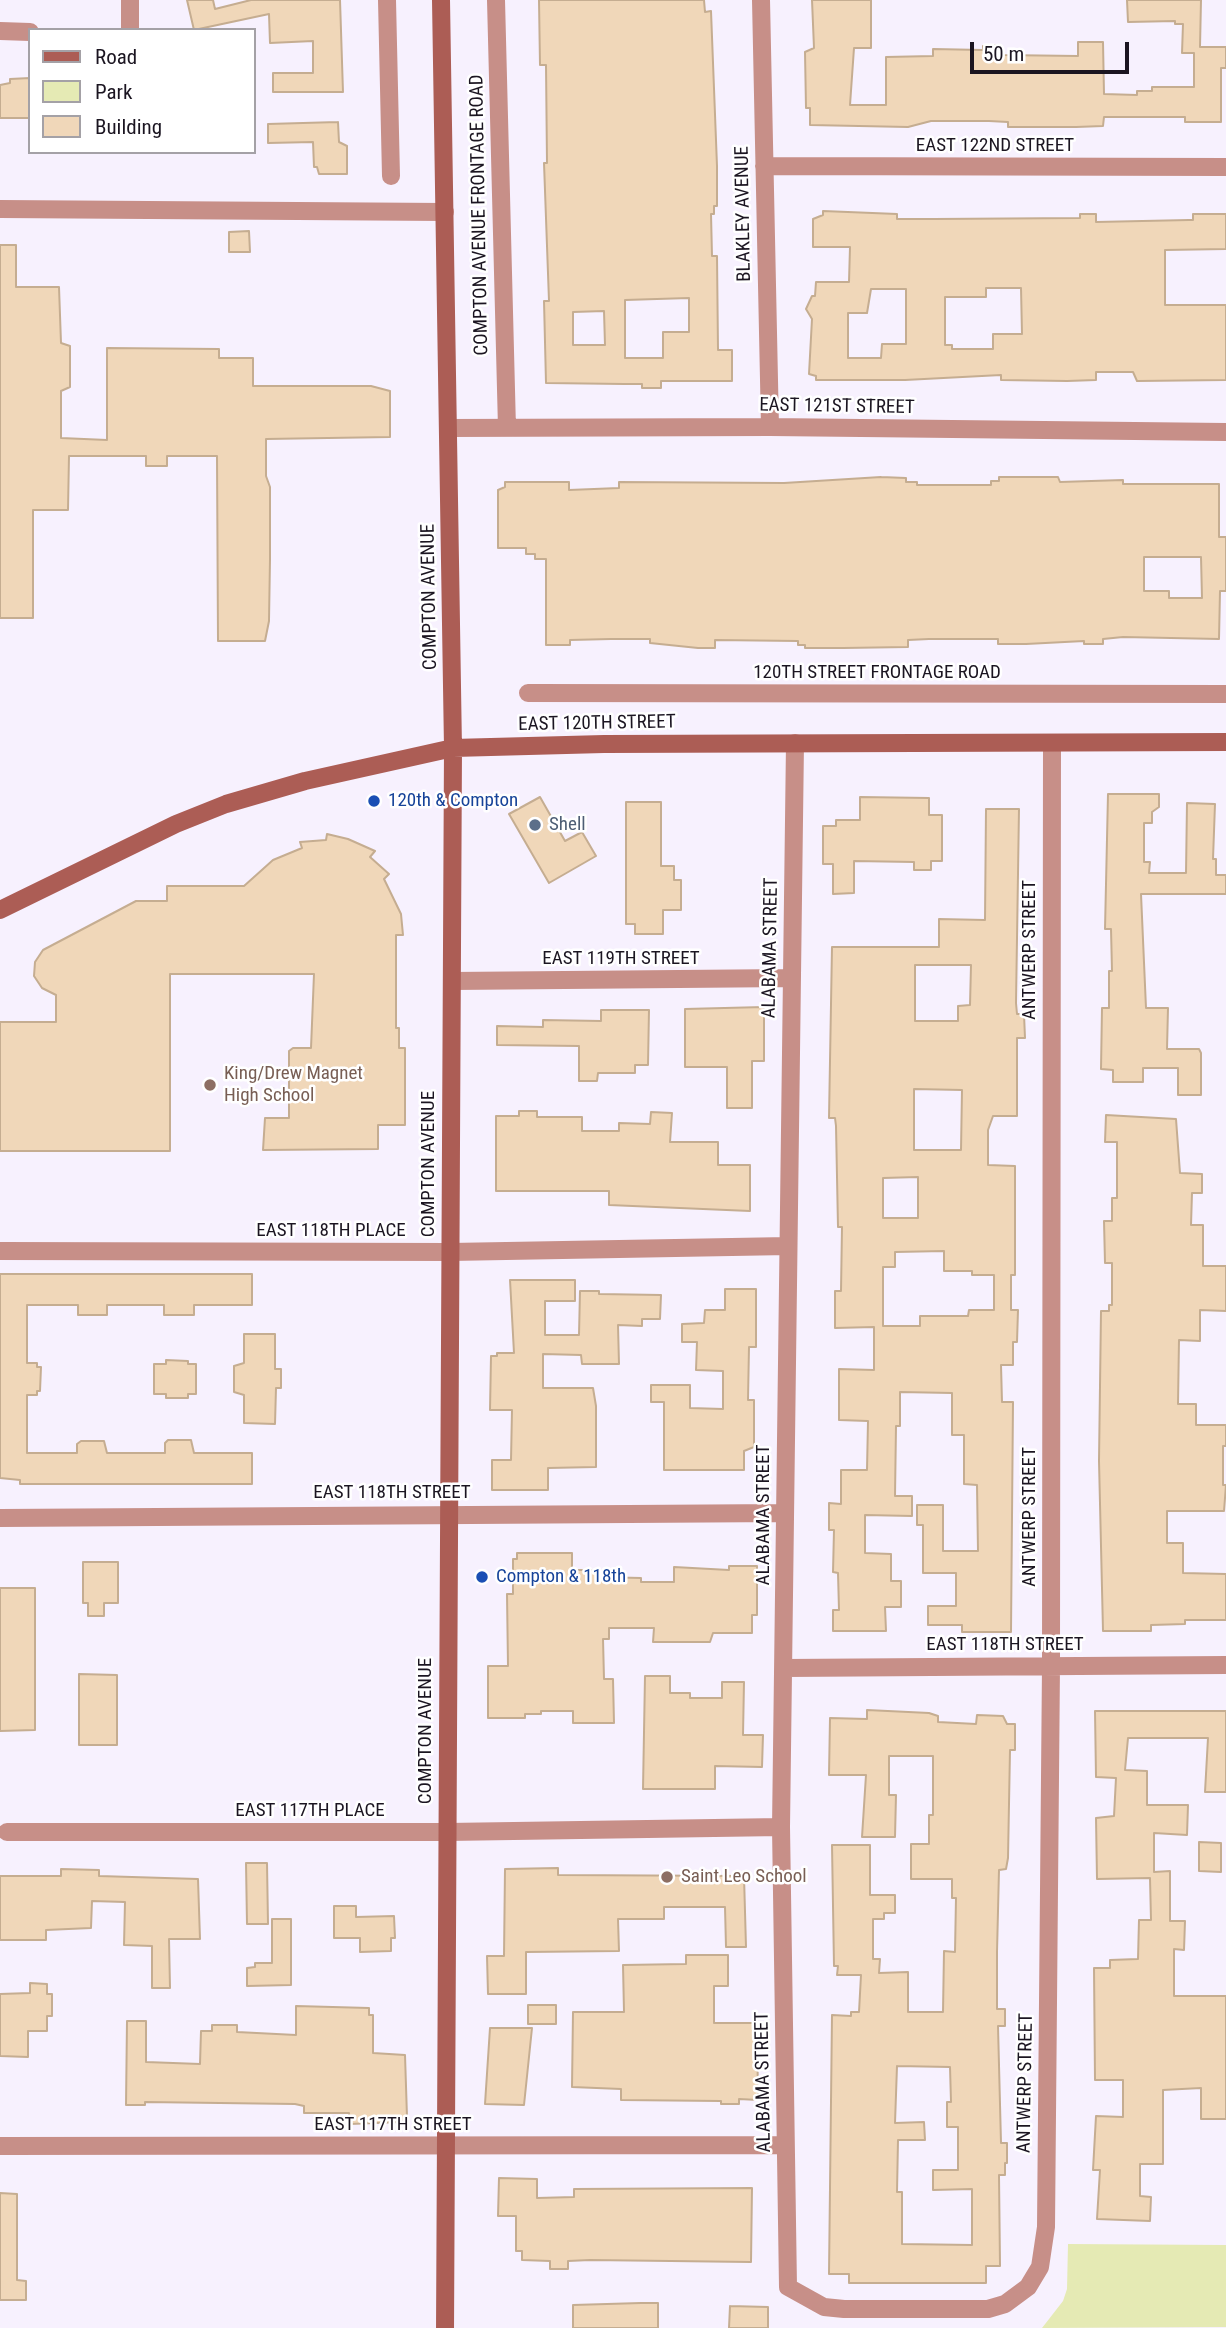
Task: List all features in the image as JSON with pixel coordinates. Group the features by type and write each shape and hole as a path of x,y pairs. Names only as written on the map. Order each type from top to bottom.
{"main road":[{"name":"COMPTON AVENUE","path":"441,0 453,748 445,2328"},
{"name":"EAST 120TH STREET","path":"0,910 176,824 226,804 305,781 453,748 795,743 1226,742"}],"street":[{"path":"130,28 131,0"},
{"path":"387,0 391,176"},
{"name":"COMPTON AVENUE FRONTAGE ROAD","path":"496,0 506,428"},
{"name":"BLAKLEY AVENUE","path":"761,0 770,427"},
{"path":"0,32 28,32"},
{"name":"EAST 122ND STREET","path":"764,166 1226,167"},
{"path":"0,209 445,212"},
{"name":"EAST 121ST STREET","path":"448,428 770,427 1226,432"},
{"name":"120TH STREET FRONTAGE ROAD","path":"528,693 1226,694"},
{"name":"ALABAMA STREET","path":"788,2287 781,1826 795,743"},
{"name":"ANTWERP STREET","path":"788,2287 824,2307 988,2309 1005,2304 1028,2287 1040,2267 1046,2227 1051,1665 1052,743"},
{"name":"EAST 119TH STREET","path":"452,981 791,978"},
{"name":"EAST 118TH PLACE","path":"0,1251 450,1252 788,1246"},
{"name":"EAST 118TH STREET","path":"0,1518 785,1513"},
{"name":"EAST 118TH STREET","path":"785,1668 1226,1665"},
{"name":"EAST 117TH PLACE","path":"7,1832 447,1832 781,1826"},
{"name":"EAST 117TH STREET","path":"0,2146 785,2145"}],"green space":[{"path":"1068,2244 1226,2245 1226,2327 1042,2328 1063,2301 1067,2289"}],"building":[{"path":"187,0 213,0 215,9 251,0 340,0 343,92 273,92 273,73 313,73 313,41 270,43 269,14 194,28"},
{"path":"539,0 704,0 705,12 711,11 717,166 717,206 714,206 714,214 711,214 712,256 717,256 718,350 732,350 732,381 661,381 661,388 642,388 642,384 546,383 544,301 549,301 544,163 547,163 546,65 540,65","holes":["689,298 689,332 663,332 663,358 625,358 625,300","604,311 605,345 573,345 573,312"]},
{"path":"812,0 871,0 871,48 854,48 850,105 886,105 886,57 933,56 933,49 983,50 983,46 1000,45 1001,55 1078,56 1078,42 1103,42 1104,94 1137,95 1137,91 1152,91 1152,87 1194,87 1194,53 1182,53 1183,24 1175,24 1175,21 1128,22 1127,0 1201,0 1200,47 1226,47 1226,68 1221,68 1221,122 1185,122 1185,117 1104,117 1103,126 1076,127 1008,127 1008,122 989,121 931,121 908,127 810,125 810,108 806,108 805,52 814,48"},
{"path":"28,78 28,118 0,118 0,85 10,83 10,79"},
{"path":"338,122 339,142 347,146 347,174 319,174 317,167 314,167 313,142 268,143 268,124"},
{"path":"823,211 897,214 897,219 934,219 1080,218 1080,214 1096,214 1096,222 1193,220 1193,214 1226,214 1226,249 1165,250 1165,305 1226,305 1226,380 1137,381 1133,372 1096,372 1096,380 1067,381 1001,380 1001,375 905,380 816,380 816,376 809,374 812,319 806,309 812,296 815,296 816,282 849,282 850,247 813,247 813,219 823,215","holes":["986,288 1021,288 1022,334 993,334 993,349 952,349 952,345 945,345 945,297 986,297","871,289 906,289 906,344 882,344 881,358 848,358 848,313 867,313"]},
{"path":"249,231 250,252 229,252 229,232"},
{"path":"0,245 16,245 16,287 59,287 61,343 70,346 70,387 61,391 61,438 107,440 107,348 219,349 219,358 253,358 253,386 371,386 390,391 390,437 266,439 266,476 270,487 270,559 269,621 265,641 218,641 217,456 167,456 167,466 146,466 146,456 69,456 68,510 33,510 33,618 0,618"},
{"path":"881,477 906,478 906,482 917,482 917,485 991,485 991,481 999,481 999,477 1058,477 1060,482 1123,480 1123,484 1219,484 1219,537 1226,537 1226,591 1220,591 1219,639 1123,637 1103,639 1103,644 1084,644 1084,641 998,644 998,639 929,639 908,640 908,647 843,648 805,648 805,645 798,645 798,641 715,640 715,648 698,648 650,643 650,639 570,640 570,645 546,645 546,559 535,559 535,554 526,554 526,548 498,548 498,490 505,487 505,482 569,482 569,490 619,488 619,482 784,483","holes":["1144,557 1201,557 1202,598 1169,598 1169,591 1144,591"]},
{"path":"1108,794 1159,794 1159,807 1152,812 1152,823 1144,823 1144,862 1150,862 1149,873 1186,873 1187,803 1215,804 1213,859 1216,859 1216,875 1226,875 1226,894 1141,894 1146,1008 1168,1008 1167,1049 1199,1049 1201,1095 1178,1095 1178,1068 1143,1068 1143,1082 1113,1082 1113,1070 1101,1069 1102,1008 1109,1008 1109,971 1112,971 1111,929 1105,929"},
{"path":"540,797 565,841 582,832 596,856 549,883 509,814"},
{"path":"860,797 929,798 929,815 942,815 942,861 931,861 931,870 914,870 914,862 854,861 854,893 833,894 833,864 823,864 823,826 836,826 836,820 860,820"},
{"path":"626,802 661,802 661,866 674,866 674,880 681,880 681,910 663,910 663,934 635,934 635,924 626,924"},
{"path":"986,809 1019,809 1016,1003 1017,1014 1024,1014 1025,1038 1017,1038 1017,1116 993,1116 988,1130 988,1165 1015,1166 1015,1275 1011,1275 1011,1310 1018,1310 1017,1342 1013,1342 1013,1365 1001,1365 1002,1402 1013,1402 1011,1632 962,1632 962,1625 928,1625 928,1606 956,1606 956,1573 923,1573 923,1525 917,1525 917,1505 943,1505 943,1551 978,1551 977,1485 964,1484 964,1435 952,1435 952,1393 900,1392 900,1426 896,1426 895,1496 912,1496 912,1516 865,1515 865,1553 891,1554 891,1581 901,1581 901,1607 885,1607 886,1631 833,1631 833,1610 839,1610 838,1573 833,1572 834,1530 829,1530 829,1503 841,1504 841,1470 867,1470 868,1421 839,1420 839,1369 874,1370 874,1327 835,1328 835,1291 841,1291 842,1227 838,1227 836,1126 835,1118 829,1118 832,947 939,947 939,919 985,920","holes":["915,965 971,965 970,1005 958,1006 958,1021 915,1021","914,1089 962,1090 961,1150 914,1150","918,1177 918,1218 883,1218 883,1178","944,1251 944,1271 972,1271 972,1275 994,1275 994,1310 969,1310 968,1316 920,1316 920,1326 883,1326 883,1267 895,1267 895,1252"]},
{"path":"327,834 348,839 375,851 370,857 389,874 384,879 401,914 403,935 396,935 396,1028 399,1028 399,1048 405,1048 405,1125 378,1125 378,1149 263,1150 265,1118 289,1118 289,1051 293,1048 311,1048 314,974 170,974 170,1151 0,1151 0,1022 56,1022 56,995 42,988 34,976 35,962 43,950 136,901 167,901 167,886 244,886 273,860 302,848 300,842 326,840"},
{"path":"764,1007 764,1061 752,1061 752,1108 727,1108 727,1067 685,1067 685,1009"},
{"path":"601,1010 649,1010 648,1065 635,1065 635,1073 598,1073 597,1081 579,1081 579,1046 497,1045 497,1026 543,1027 543,1020 601,1021"},
{"path":"519,1111 537,1111 537,1117 582,1117 582,1131 619,1131 619,1123 650,1124 651,1112 672,1113 670,1142 718,1142 718,1165 750,1165 750,1211 609,1205 609,1191 496,1191 496,1116 519,1116"},
{"path":"1106,1115 1176,1119 1180,1173 1202,1174 1202,1193 1192,1193 1191,1225 1203,1225 1203,1266 1226,1266 1226,1311 1200,1310 1200,1341 1179,1340 1178,1404 1196,1404 1196,1425 1226,1425 1226,1446 1223,1446 1223,1485 1226,1485 1224,1511 1167,1511 1167,1543 1183,1543 1183,1573 1226,1574 1226,1620 1185,1620 1185,1624 1151,1625 1151,1631 1103,1631 1099,1461 1101,1311 1109,1311 1109,1305 1112,1305 1112,1263 1105,1263 1104,1221 1112,1221 1112,1198 1117,1198 1117,1142 1105,1142"},
{"path":"0,1274 252,1274 252,1305 194,1305 194,1315 164,1315 164,1305 107,1305 107,1315 78,1315 78,1305 27,1305 27,1363 37,1363 37,1367 41,1367 40,1391 37,1391 37,1395 27,1395 27,1453 77,1453 77,1444 81,1441 104,1441 107,1453 165,1453 165,1443 168,1440 191,1440 194,1453 252,1453 252,1484 20,1484 20,1480 0,1478"},
{"path":"510,1280 575,1280 575,1301 545,1301 545,1335 579,1335 580,1291 661,1295 660,1319 642,1319 642,1326 618,1325 619,1364 582,1364 581,1355 543,1354 543,1388 593,1388 596,1406 596,1467 548,1468 548,1490 492,1490 492,1460 511,1460 512,1410 490,1410 491,1356 497,1356 497,1353 514,1353"},
{"path":"725,1289 756,1289 756,1347 749,1347 748,1400 754,1400 754,1447 744,1451 744,1470 664,1470 664,1402 651,1402 651,1385 690,1385 690,1408 723,1409 723,1371 696,1370 697,1342 682,1342 682,1324 704,1323 705,1310 725,1310"},
{"path":"244,1334 275,1334 275,1369 281,1369 281,1388 276,1388 275,1424 244,1423 244,1395 234,1392 234,1366 244,1363"},
{"path":"166,1360 196,1364 196,1394 188,1394 188,1398 166,1398 166,1394 154,1394 154,1364 166,1364"},
{"path":"517,1553 572,1553 572,1570 597,1570 597,1577 641,1578 641,1582 674,1582 674,1567 729,1570 729,1566 757,1566 757,1615 752,1615 752,1633 713,1633 710,1642 653,1642 654,1628 609,1628 609,1639 603,1639 604,1679 613,1679 614,1723 573,1723 573,1711 541,1711 541,1714 525,1714 525,1718 488,1718 488,1666 508,1666 507,1594 513,1594 513,1559 517,1559"},
{"path":"83,1562 118,1562 118,1603 104,1603 104,1616 88,1616 88,1603 83,1603"},
{"path":"0,1588 35,1588 35,1730 0,1731"},
{"path":"79,1674 117,1675 117,1745 79,1745"},
{"path":"645,1676 670,1676 670,1693 690,1693 690,1698 722,1698 722,1682 744,1682 743,1735 763,1735 762,1767 715,1766 715,1789 643,1789"},
{"path":"867,1710 929,1713 938,1716 938,1722 976,1724 977,1715 1003,1716 1007,1724 1015,1724 1015,1750 1010,1750 1008,1858 1006,1869 999,1870 997,1952 997,2009 1005,2009 1005,2026 998,2026 1001,2143 1007,2143 1007,2163 1005,2175 999,2175 1000,2266 986,2266 986,2283 849,2283 849,2274 829,2274 832,2015 851,2016 851,2012 859,2012 861,1975 837,1975 838,1966 834,1966 832,1845 870,1845 870,1895 895,1895 895,1913 884,1913 884,1919 873,1919 873,1959 880,1959 879,1973 908,1972 908,2012 943,2012 944,1951 955,1952 956,1898 952,1898 952,1879 911,1879 911,1844 929,1844 929,1815 933,1815 933,1756 889,1756 889,1795 896,1795 895,1837 862,1837 866,1775 829,1775 830,1718 867,1719","holes":["897,2066 950,2067 951,2102 947,2102 947,2127 958,2127 958,2170 933,2170 933,2190 972,2189 972,2245 902,2244 902,2192 897,2192 898,2140 925,2140 924,2122 895,2123"]},
{"path":"1095,1711 1226,1711 1226,1792 1205,1792 1208,1738 1128,1738 1125,1770 1147,1771 1147,1805 1188,1805 1187,1835 1154,1833 1154,1872 1170,1871 1170,1921 1185,1921 1184,1950 1174,1949 1174,1996 1226,1996 1226,2119 1201,2119 1201,2088 1163,2090 1163,2164 1140,2164 1140,2196 1151,2197 1150,2221 1097,2219 1100,2170 1093,2170 1096,2116 1123,2117 1123,2080 1095,2080 1094,1968 1110,1968 1110,1960 1138,1959 1139,1920 1151,1920 1150,1878 1097,1879 1096,1818 1114,1816 1116,1778 1096,1777"},
{"path":"1199,1842 1221,1843 1221,1872 1199,1871"},
{"path":"246,1863 267,1863 268,1924 247,1924"},
{"path":"558,1868 558,1875 744,1876 746,1947 726,1947 725,1907 664,1907 664,1919 618,1919 619,1951 526,1952 526,1994 488,1994 487,1956 504,1956 505,1869"},
{"path":"61,1869 99,1870 99,1876 198,1879 200,1939 169,1939 170,1988 152,1988 152,1946 124,1945 125,1902 92,1901 91,1928 46,1930 46,1940 0,1940 0,1876 61,1876"},
{"path":"334,1906 356,1906 356,1917 394,1916 395,1938 391,1938 391,1951 360,1952 360,1938 334,1938"},
{"path":"272,1919 291,1919 291,1985 247,1986 247,1968 255,1967 255,1963 272,1963"},
{"path":"686,1955 728,1955 728,1986 714,1986 714,2023 757,2023 758,2100 739,2099 739,2104 721,2104 721,2101 621,2100 621,2089 572,2087 573,2012 624,2012 623,1965 686,1964"},
{"path":"30,1983 47,1984 47,1994 52,1994 52,2016 47,2016 47,2031 28,2031 28,2057 0,2056 0,1994 30,1993"},
{"path":"528,2005 556,2005 556,2024 528,2024"},
{"path":"296,2006 369,2008 369,2015 373,2015 373,2053 405,2055 407,2117 402,2122 350,2124 349,2113 304,2113 304,2106 295,2104 145,2102 145,2105 126,2105 127,2021 146,2021 146,2062 200,2064 201,2031 212,2031 212,2025 237,2025 237,2032 296,2035"},
{"path":"490,2028 532,2028 524,2105 485,2104"},
{"path":"499,2178 537,2179 537,2198 574,2197 574,2189 752,2188 751,2262 590,2260 568,2261 568,2269 550,2269 550,2261 522,2260 522,2251 516,2251 516,2216 498,2216"},
{"path":"0,2193 17,2194 17,2280 26,2281 26,2300 0,2300"},
{"path":"658,2303 658,2328 573,2328 573,2305"},
{"path":"730,2306 768,2307 768,2328 729,2328"}],"place":[{"name":"120th & Compton","path":"374,801"},
{"name":"Shell","path":"535,825"},
{"name":"King/Drew Magnet High School","path":"210,1085"},
{"name":"Compton & 118th","path":"482,1577"},
{"name":"Saint Leo School","path":"667,1877"}]}
